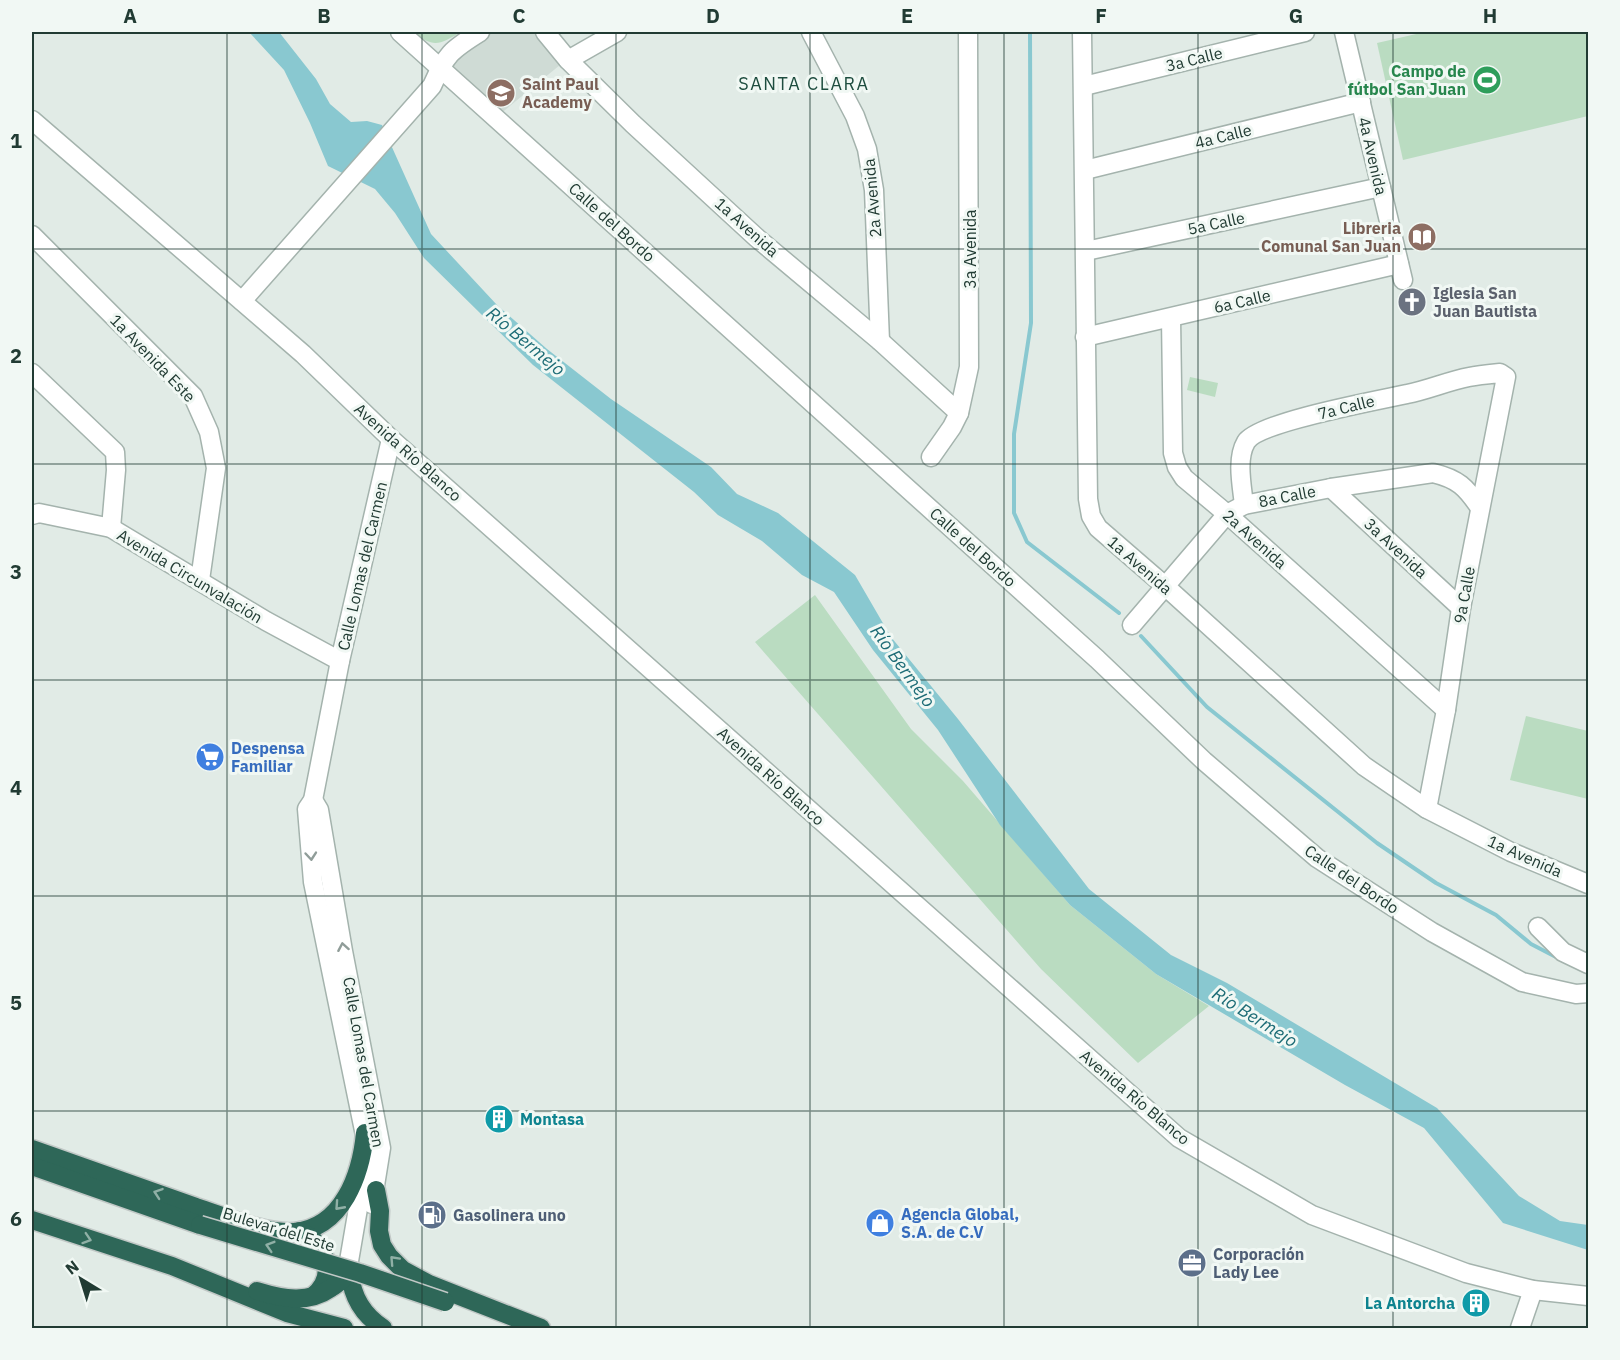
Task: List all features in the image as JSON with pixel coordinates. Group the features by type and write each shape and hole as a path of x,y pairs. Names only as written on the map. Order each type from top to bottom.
{"highway":[{"path":"32,1149 234,1219 274,1231 300,1231 317,1226 348,1195 356,1180 361,1162 365,1133"},
{"name":"Bulevar del Este","path":"32,1166 200,1225 360,1273 515,1329"},
{"path":"376,1190 380,1210 379,1231 382,1245 403,1270 429,1284 541,1329"},
{"path":"32,1220 172,1266 267,1294 291,1298 309,1299 333,1287 350,1273"},
{"path":"300,1231 312,1237 320,1245 327,1263 322,1285 318,1292 309,1299"},
{"path":"172,1266 287,1313 344,1329"},
{"path":"350,1273 352,1290 357,1302 383,1329"}],"street":[{"name":"Calle del Bordo","path":"400,32 1079,643 1204,761 1317,858 1432,932 1522,982 1576,994 1588,993"},
{"path":"242,301 432,86 452,49 480,32"},
{"name":"1a Avenida","path":"545,32 568,60 633,124 758,238 880,341 959,412"},
{"path":"568,60 617,32"},
{"name":"2a Avenida","path":"811,32 855,116 867,149 874,189 880,341"},
{"name":"3a Avenida","path":"931,457 952,427 959,412 969,367 971,343 968,32"},
{"name":"1a Avenida","path":"1082,32 1088,499 1091,516 1098,528 1364,766 1427,808 1511,852 1588,884"},
{"name":"3a Calle","path":"1084,86 1305,32"},
{"name":"4a Avenida","path":"1344,32 1401,272"},
{"name":"4a Calle","path":"1085,170 1361,102"},
{"name":"Avenida Río Blanco","path":"32,120 303,354 391,439 1179,1138 1312,1215 1466,1273 1533,1290 1588,1296"},
{"name":"5a Calle","path":"1086,251 1381,188"},
{"name":"1a Avenida Este","path":"35,246 193,396 209,432 216,468 200,580"},
{"name":"6a Calle","path":"1085,337 1401,272"},
{"name":"2a Avenida","path":"1171,318 1173,453 1177,467 1184,478 1446,710"},
{"path":"32,373 115,452 117,470 111,528"},
{"name":"7a Calle","path":"1245,505 1241,480 1246,443 1251,436 1261,431 1313,415 1408,394 1468,377 1500,373 1506,377 1506,382"},
{"name":"9a Calle","path":"1427,808 1446,710 1461,608 1506,382"},
{"name":"Calle Lomas del Carmen","path":"350,1273 349,1261 368,1150 313,882 307,809 313,800 340,661 391,439"},
{"name":"8a Calle","path":"1132,625 1227,514 1245,505 1331,488 1433,473 1449,477 1466,488 1480,508"},
{"name":"3a Avenida","path":"1331,488 1461,608"},
{"name":"Avenida Circunvalación","path":"34,511 111,528 274,626 340,661"},
{"name":"Calle Lomas del Carmen","path":"313,800 319,810 343,951 381,1148 376,1190 356,1264 350,1273"},
{"path":"1538,927 1563,952 1588,964"},
{"path":"1520,1329 1533,1290"},
{"path":"287,1313 305,1329"}],"shaded area":[{"name":"Saint Paul Academy","path":"491,32 537,32 560,65 499,115 450,70 457,54"}],"green space":[{"path":"414,32 461,32 442,42 432,43"},
{"name":"Campo de fútbol San Juan","path":"1425,32 1588,32 1588,116 1403,160 1377,43"},
{"path":"1190,377 1218,383 1215,397 1187,390"},
{"path":"815,595 911,729 963,781 1070,905 1156,974 1209,1006 1138,1063 1041,969 755,642"},
{"path":"1526,716 1588,731 1588,799 1510,780"}],"water":[{"name":"Río Bermejo","path":"249,32 279,32 316,79 330,104 351,122 367,121 382,125 431,234 497,305 547,349 611,399 711,467 737,494 778,513 855,575 891,637 958,719 1089,889 1171,955 1227,983 1437,1108 1519,1196 1560,1221 1588,1225 1588,1250 1503,1223 1424,1128 1345,1085 1156,974 1070,905 1000,825 938,730 873,650 834,592 802,575 762,541 718,515 694,492 533,365 424,258 395,213 375,189 328,166 284,70"}],"waterway":[{"path":"1030,32 1031,323 1014,434 1014,513 1027,542 1119,613"},
{"path":"1141,636 1207,707 1377,843 1436,883 1496,915 1531,944 1556,957"}],"place":[{"name":"Campo de fútbol San Juan","path":"1487,80"},
{"name":"Saint Paul Academy","path":"501,93"},
{"name":"Libreria Comunal San Juan","path":"1422,237"},
{"name":"Iglesia San Juan Bautista","path":"1412,302"},
{"name":"Despensa Familiar","path":"210,757"},
{"name":"Montasa","path":"499,1119"},
{"name":"Gasolinera uno","path":"432,1215"},
{"name":"Agencia Global, S.A. de C.V","path":"880,1223"},
{"name":"Corporación Lady Lee","path":"1192,1263"},
{"name":"La Antorcha","path":"1476,1303"}],"district":[{"name":"SANTA CLARA","path":"804,83"}]}
